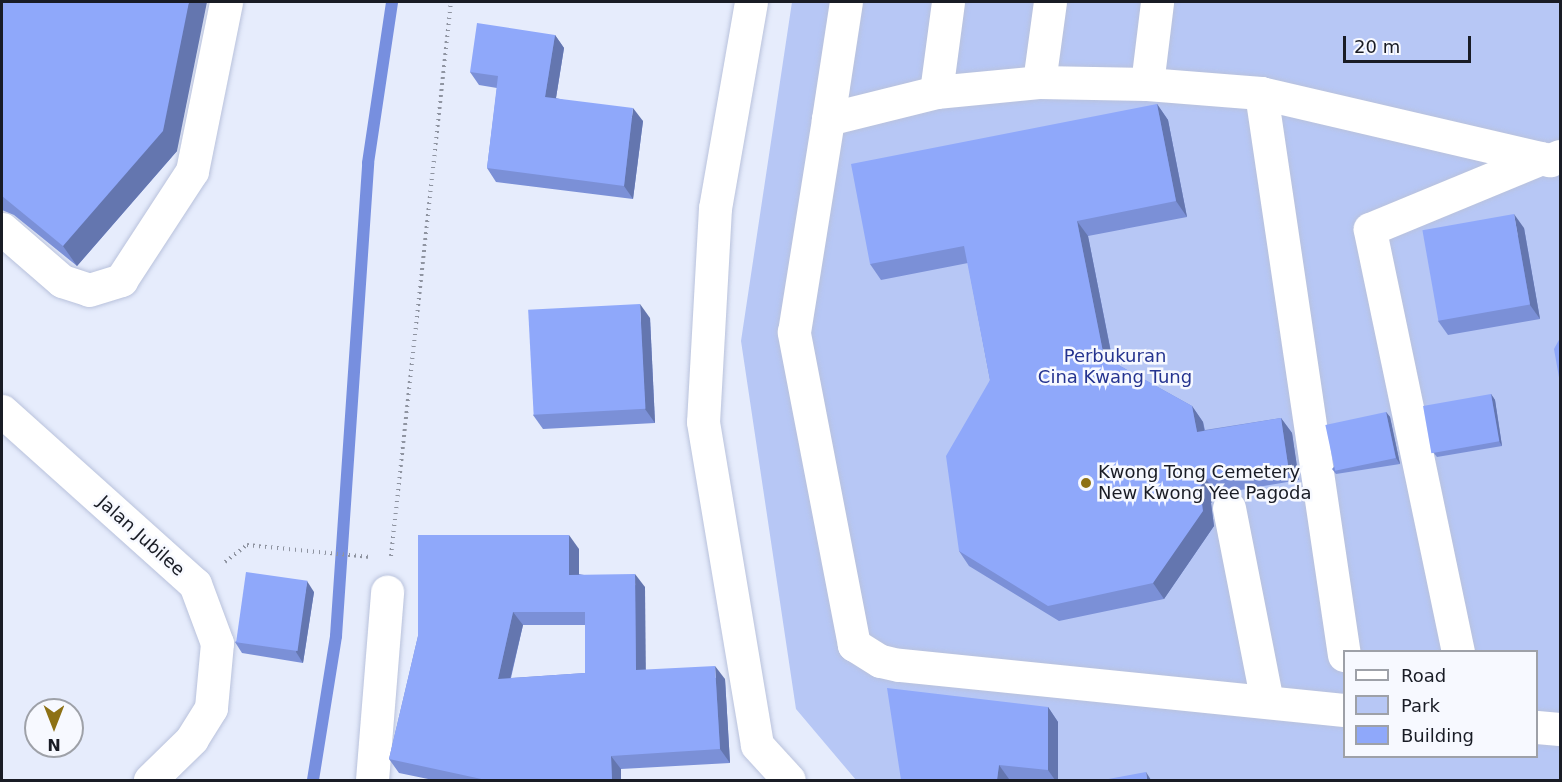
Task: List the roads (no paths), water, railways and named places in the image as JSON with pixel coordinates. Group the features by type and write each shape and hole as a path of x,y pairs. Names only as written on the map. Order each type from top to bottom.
{"street":[{"path":"2,229 62,281 89,290 121,280 192,171 226,2"},
{"path":"751,2 715,208 703,422 757,745 760,780"},
{"path":"846,2 794,332 854,645 880,661 898,665 1343,710"},
{"path":"936,92 948,2"},
{"path":"1039,82 1050,2"},
{"path":"1147,84 1156,2"},
{"path":"828,119 936,92 1039,82 1147,84 1261,93 1550,157"},
{"path":"1261,93 1343,650"},
{"path":"1458,650 1370,229 1550,157"},
{"name":"Jalan Jubilee","path":"2,411 195,584 217,643 211,708 192,739 151,780"},
{"path":"1228,508 1267,701"},
{"path":"372,780 387,592"},
{"path":"1538,727 1560,729"},
{"path":"757,745 789,780"}],"waterway":[{"path":"313,780 336,636 368,163 392,2"}],"place":[{"name":"Kwong Tong Cemetery New Kwong Yee Pagoda","path":"1086,483"}],"park label":[{"name":"Perbukuran Cina Kwang Tung","path":"1115,367"}]}
